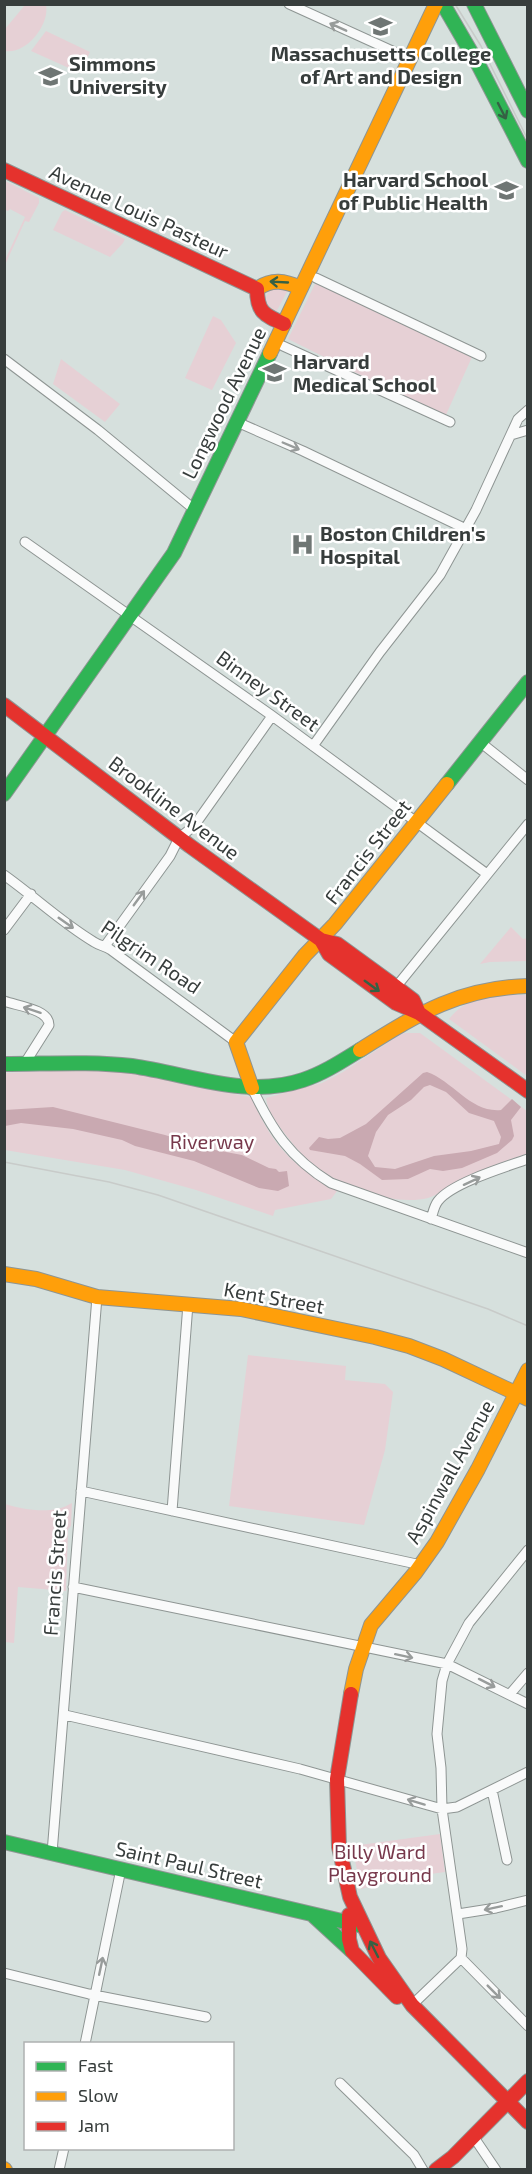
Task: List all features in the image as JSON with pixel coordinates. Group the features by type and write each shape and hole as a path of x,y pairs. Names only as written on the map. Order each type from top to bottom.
{"main road":[{"name":"Longwood Avenue","path":"4,794 172,557 436,4"},
{"path":"443,4 479,66 528,161"},
{"path":"474,4 528,111"},
{"name":"Avenue Louis Pasteur","path":"4,170 257,289"},
{"path":"284,324 262,313 258,308 257,289 269,281 278,279 301,288"},
{"name":"Francis Street","path":"236,1042 305,955 321,940 417,822 528,682"},
{"name":"Brookline Avenue","path":"4,705 179,838 321,940 337,944 396,987 413,1000 419,1013"},
{"name":"Brookline Avenue","path":"321,940 329,954 400,1007 419,1013 528,1091"},
{"path":"4,1064 79,1062 130,1066 170,1072 223,1086 252,1088 292,1083 312,1077 339,1063 419,1013 449,1000 497,987 528,986"},
{"path":"236,1042 252,1088"},
{"name":"Kent Street","path":"4,1274 26,1276 97,1297 260,1312 398,1343 443,1359 521,1396"},
{"name":"Aspinwall Avenue","path":"528,1370 521,1396 421,1565 371,1625 362,1647 345,1720 337,1779 339,1848 350,1897 384,1967 412,2005 528,2122"},
{"name":"Saint Paul Street","path":"4,1842 363,1926"},
{"name":"Aspinwall Avenue","path":"350,1897 348,1939 351,1950 399,1998 412,2005"},
{"path":"312,1914 351,1950"},
{"path":"436,2169 528,2081"}],"street":[{"path":"289,4 410,59"},
{"path":"316,278 481,356"},
{"path":"283,346 450,422"},
{"path":"4,358 98,430 195,510"},
{"path":"314,746 381,652 440,575 466,529 518,418 528,410"},
{"path":"237,422 466,529"},
{"path":"511,435 528,430"},
{"name":"Binney Street","path":"25,542 273,716 487,874"},
{"path":"105,945 170,856 179,838 194,826 273,716"},
{"path":"480,742 528,780"},
{"path":"396,987 528,824"},
{"name":"Pilgrim Road","path":"4,875 97,944 105,945 236,1042"},
{"path":"4,930 31,894"},
{"path":"4,1001 43,1014 49,1020 49,1025 25,1063"},
{"path":"252,1088 276,1134 289,1150 309,1169 340,1188 528,1253"},
{"path":"431,1219 437,1203 452,1190 528,1159"},
{"name":"Francis Street","path":"52,1853 65,1715 97,1297"},
{"path":"172,1511 188,1304"},
{"path":"81,1491 421,1565"},
{"path":"412,2005 460,1958 462,1949 442,1809 437,1734 442,1681 447,1664 469,1623 528,1550"},
{"path":"73,1587 447,1664 528,1704"},
{"path":"510,1694 528,1672"},
{"path":"65,1715 300,1768 442,1809 457,1807 528,1772"},
{"path":"492,1790 507,1860"},
{"path":"85,2042 121,1869"},
{"path":"458,1914 496,1908 528,1899"},
{"path":"460,1958 528,2026"},
{"path":"4,1972 95,1995 206,2017"},
{"path":"340,2083 414,2155 423,2169"},
{"path":"473,2136 496,2169"},
{"path":"59,2169 64,2150"}],"green space":[{"path":"25,5 46,5 44,21 35,37 28,43 13,51 5,51 5,29"},
{"path":"46,31 90,52 80,73 31,51"},
{"path":"5,181 39,198 39,203 29,222 25,221 5,265 5,260 25,217 10,209 5,210"},
{"path":"65,210 125,239 123,243 110,257 53,230"},
{"path":"316,282 472,357 445,417 288,339"},
{"path":"278,286 288,290 275,314 266,307 265,299 269,290"},
{"path":"213,316 221,320 236,343 212,390 185,378"},
{"path":"61,359 120,404 105,422 53,384"},
{"path":"511,927 523,939 527,938 527,961 480,964"},
{"path":"505,995 527,995 527,1076 449,1019 468,1003"},
{"name":"Riverway","path":"406,1033 420,1033 527,1111 527,1154 477,1173 432,1197 415,1200 386,1198 342,1184 305,1158 276,1121 268,1108 266,1098 322,1083"},
{"name":"Riverway","path":"89,1069 135,1073 251,1097 267,1129 285,1152 307,1172 337,1191 331,1199 275,1210 273,1216 196,1190 125,1170 5,1150 5,1073"},
{"path":"248,1355 346,1366 345,1380 385,1384 393,1392 385,1450 364,1525 229,1506"},
{"path":"72,1503 71,1526 68,1529 66,1591 18,1587 14,1643 5,1642 5,1504 48,1510"},
{"name":"Billy Ward Playground","path":"440,1834 445,1872 409,1877 361,1889 352,1846"}],"shaded area":[{"path":"427,1072 436,1076 471,1102 490,1110 501,1110 512,1099 521,1107 511,1120 514,1136 512,1140 497,1153 462,1168 443,1171 430,1169 408,1179 382,1180 345,1156 310,1150 309,1148 319,1137 340,1138 366,1124 423,1073","holes":["430,1085 446,1092 469,1113 494,1121 501,1137 499,1144 471,1151 434,1156 395,1169 375,1167 368,1156 376,1132 388,1115 411,1100 424,1087"]},
{"path":"53,1107 165,1135 210,1149 242,1155 279,1172 287,1171 289,1186 278,1191 259,1188 194,1161 135,1146 122,1140 73,1129 21,1123 5,1126 5,1110"}],"tram line":[{"path":"455,4 481,46 528,140"},
{"path":"4,1162 109,1182 158,1195 488,1309 528,1326"}],"traffic: fast":[{"path":"443,4 479,66 528,161"},
{"path":"474,4 528,111"},
{"path":"4,794 174,553 270,353"},
{"path":"447,784 528,682"},
{"path":"4,1064 116,1064 218,1083 260,1087 303,1080 360,1050"},
{"path":"4,1842 363,1926"},
{"path":"314,1916 351,1950"}],"traffic: slow":[{"path":"270,353 436,4"},
{"path":"257,289 273,282 301,288"},
{"path":"252,1088 236,1042 305,955 335,924 447,784"},
{"path":"360,1050 420,1014 440,1005 480,992 528,986"},
{"path":"4,1274 36,1279 97,1297 241,1309 375,1337 409,1346 443,1359 528,1399"},
{"path":"351,1694 356,1669 371,1625 415,1573 437,1542 478,1469 528,1370"}],"traffic: jam":[{"path":"4,170 257,289"},
{"path":"257,289 258,303 263,312 284,324"},
{"path":"4,705 190,846 321,940 337,944 396,987 413,1000 419,1013"},
{"path":"321,940 329,954 396,1003 419,1013 528,1091"},
{"path":"351,1694 337,1779 339,1847 350,1897 379,1958 412,2005 528,2122"},
{"path":"349,1915 349,1939 352,1951 397,1997"},
{"path":"436,2170 453,2157 528,2081"}],"place":[{"name":"Massachusetts College of Art and Design","path":"381,26"},
{"name":"Simmons University","path":"51,76"},
{"name":"Harvard School of Public Health","path":"506,191"},
{"name":"Harvard Medical School","path":"275,373"},
{"name":"Boston Children's Hospital","path":"302,545"}]}
